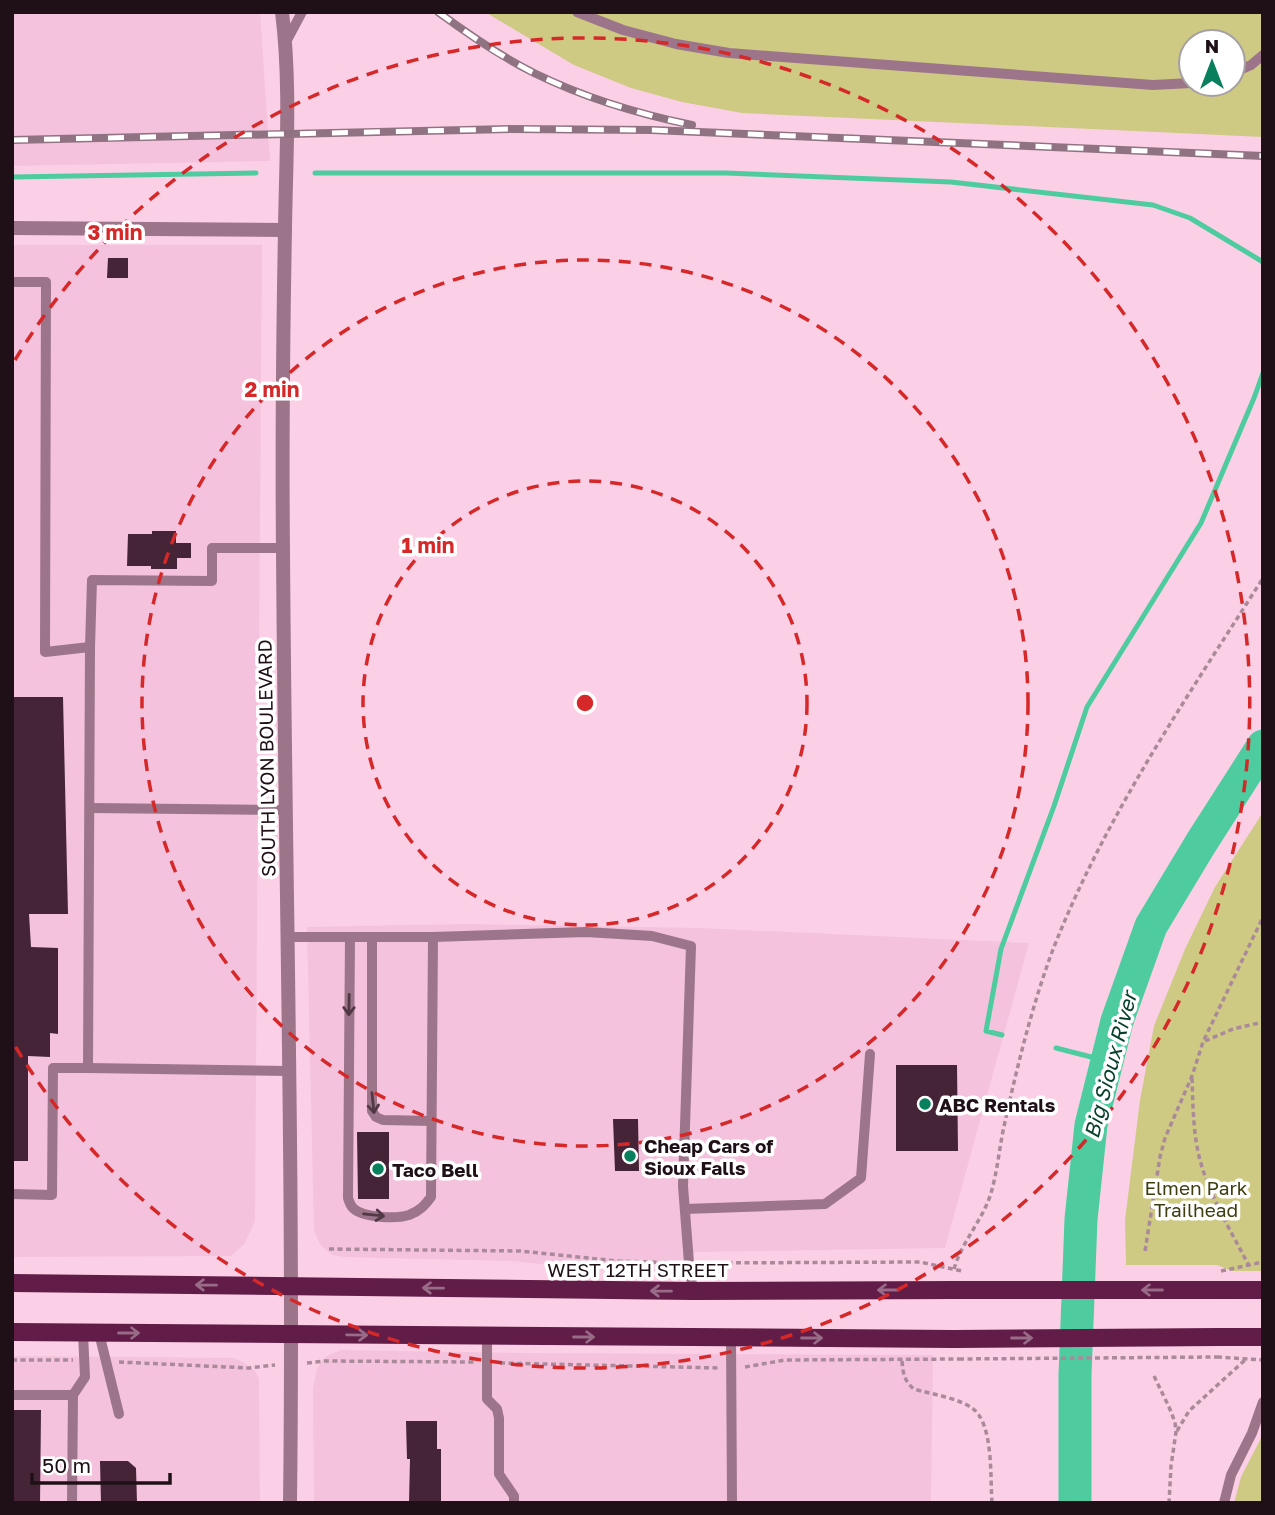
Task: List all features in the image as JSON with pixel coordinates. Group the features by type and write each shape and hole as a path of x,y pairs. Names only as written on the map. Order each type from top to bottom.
{"main road":[{"name":"WEST 12TH STREET","path":"12,1283 693,1291 1263,1290"},
{"path":"12,1332 954,1339 1263,1337"}],"street":[{"name":"SOUTH LYON BOULEVARD","path":"282,12 286,42 287,134 283,548 291,1286 290,1503"},
{"path":"12,228 285,230"}],"lane":[{"path":"286,42 302,12"},
{"path":"577,12 623,30 676,44 729,53 1153,85 1177,84"},
{"path":"1247,67 1263,55"},
{"path":"12,282 46,282 45,652 90,647"},
{"path":"88,1068 92,580 212,581 212,548 283,548"},
{"path":"90,808 286,810"},
{"path":"287,937 433,937 586,932 652,936 691,946 684,1186 693,1291"},
{"path":"350,937 348,1198 351,1207 375,1216 408,1215 424,1207 431,1197 433,937"},
{"path":"372,937 372,1111 376,1117 383,1120 432,1121"},
{"path":"685,1209 825,1204 861,1178 870,1054"},
{"path":"12,1194 52,1195 53,1068 288,1071"},
{"path":"72,1503 74,1395 85,1377 83,1360 91,1333"},
{"path":"91,1333 106,1361 119,1414"},
{"path":"487,1336 487,1399 497,1409 499,1418 499,1474 514,1496 514,1503"},
{"path":"731,1337 732,1503"},
{"path":"12,1395 74,1395"},
{"path":"1224,1503 1231,1475 1252,1433 1263,1402"}],"path":[{"path":"954,1269 961,1250 991,1195 1005,1120 1034,1006 1052,952 1079,891 1138,776 1263,579"},
{"path":"1144,1251 1162,1147 1192,1076 1203,1042 1263,918"},
{"path":"1203,1042 1233,1029 1263,1022"},
{"path":"1192,1076 1195,1137 1200,1160 1210,1190 1248,1264"},
{"path":"330,1250 520,1251 617,1261 689,1263 920,1262 962,1271"},
{"path":"1221,1271 1263,1262"},
{"path":"324,1361 731,1368 785,1360 1217,1357 1263,1360"},
{"path":"12,1360 83,1360"},
{"path":"1176,1432 1189,1411 1245,1360"},
{"path":"106,1361 249,1368"},
{"path":"902,1361 907,1384 914,1389 971,1407 979,1414 985,1426 988,1444 992,1503"},
{"path":"1153,1376 1175,1422 1169,1503"}],"shaded area":[{"path":"12,12 260,12 270,161 12,166"},
{"path":"12,245 262,245 255,1221 245,1243 231,1256 12,1257"},
{"path":"469,924 700,928 1029,943 945,1248 696,1252 664,1273 511,1261 333,1255 322,1247 314,1230 307,927"},
{"path":"341,1350 933,1355 931,1503 314,1503 313,1388 317,1369 325,1357"},
{"path":"12,1356 233,1358 241,1361 255,1371 259,1379 260,1503 12,1503"}],"green space":[{"path":"485,12 1263,12 1263,137 742,113 682,102 631,88 574,65"},
{"name":"Elmen Park Trailhead","path":"1263,812 1263,1271 1232,1271 1217,1265 1126,1265 1125,1220 1140,1100 1154,1026 1185,949 1215,887"},
{"path":"1263,1434 1263,1503 1234,1503 1241,1477"}],"building":[{"path":"108,258 128,258 128,278 107,278"},
{"path":"152,531 176,531 176,543 191,543 191,558 177,558 177,569 127,566 128,534 152,534"},
{"path":"12,697 63,697 68,914 29,914 31,947 58,948 58,1034 50,1033 50,1057 28,1056 28,1161 12,1161"},
{"path":"896,1065 957,1065 958,1151 896,1151"},
{"path":"613,1119 638,1119 639,1171 615,1171"},
{"path":"357,1132 389,1132 389,1199 358,1199"},
{"path":"12,1410 41,1410 40,1503 12,1503"},
{"path":"406,1421 437,1421 437,1449 441,1449 441,1503 409,1503 410,1459 407,1459"},
{"path":"100,1461 128,1461 136,1468 137,1503 101,1503"}],"waterway":[{"path":"12,177 256,173"},
{"path":"315,173 726,173 951,182 1153,205 1190,218 1263,262"},
{"path":"1002,1035 986,1031 1001,949 1087,707 1201,523 1263,373"},
{"name":"Big Sioux River","path":"1075,1503 1075,1375 1081,1219 1091,1125 1117,1021 1151,926 1263,746"},
{"path":"1056,1048 1107,1061"}],"railway":[{"path":"438,12 497,52 553,82 611,104 692,125"},
{"path":"12,140 510,129 652,130 1263,156"}],"place":[{"name":"ABC Rentals","path":"925,1104"},
{"name":"Cheap Cars of Sioux Falls","path":"630,1156"},
{"name":"Taco Bell","path":"378,1169"}]}
